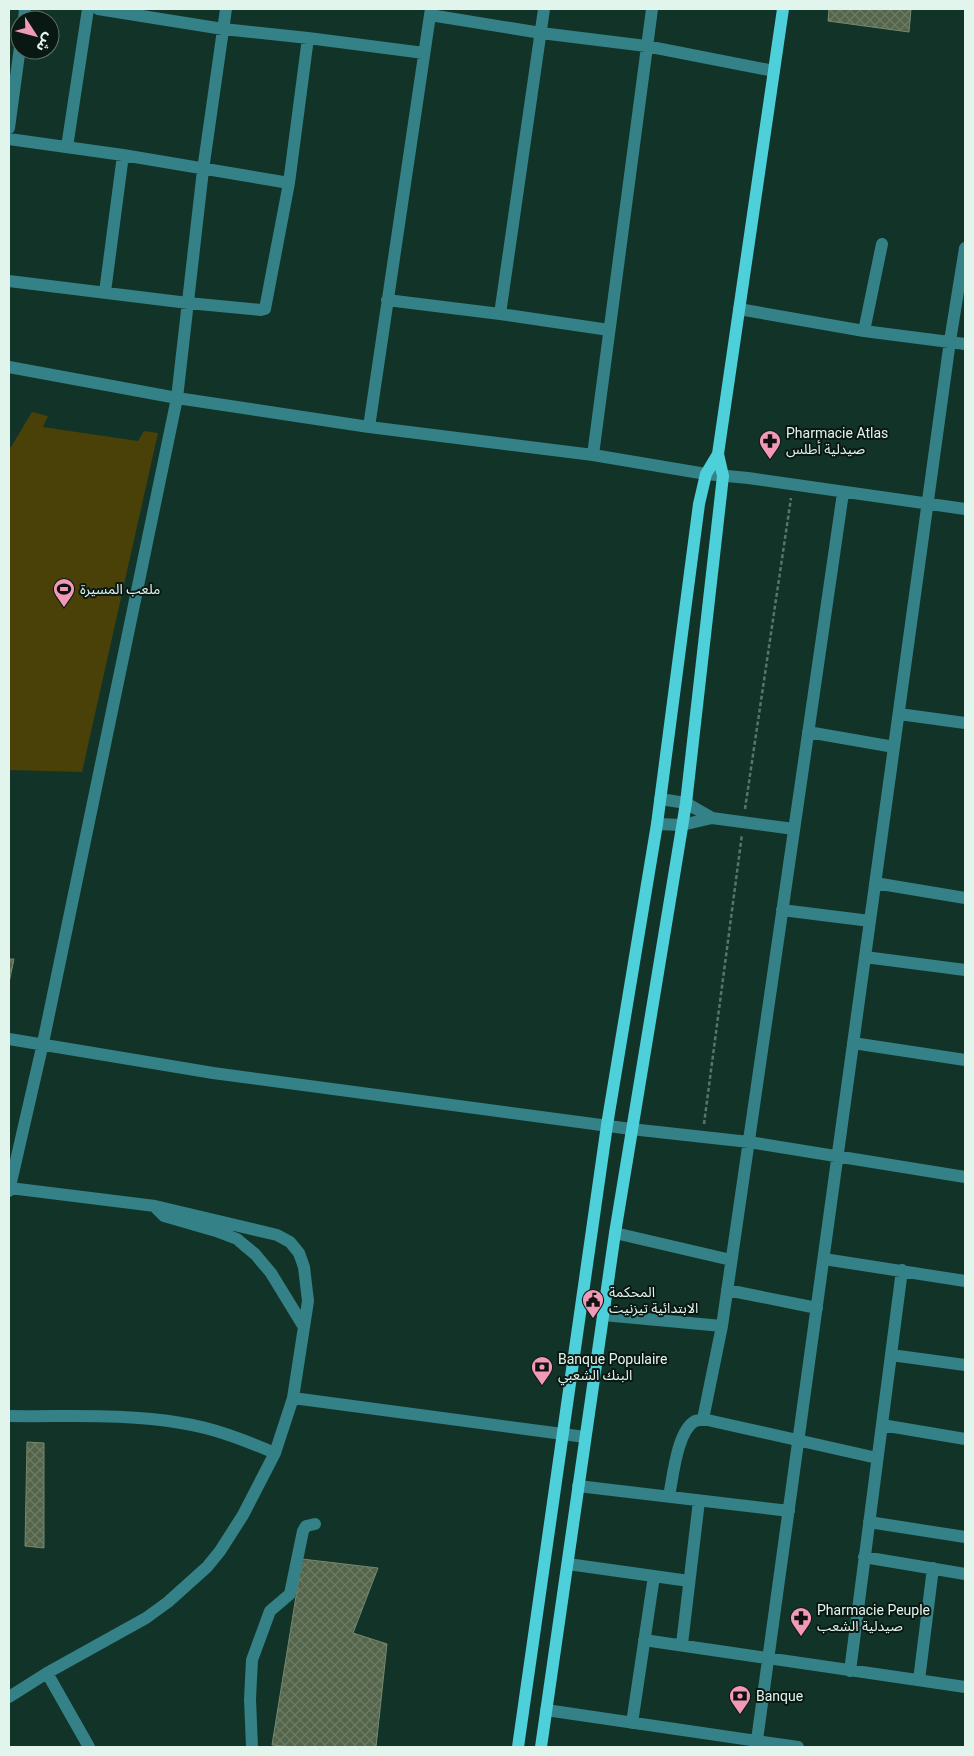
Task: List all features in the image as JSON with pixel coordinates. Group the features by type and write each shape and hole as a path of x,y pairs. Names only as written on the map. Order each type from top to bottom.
{"main road":[{"path":"718,454 706,474 699,504 657,824 607,1126 519,1743 542,1744 615,1233 686,802 723,476 718,454 783,9"},
{"path":"530,1666 552,1668"}],"street":[{"path":"67,147 88,9"},
{"path":"98,9 223,29 424,53"},
{"path":"9,1697 47,1673 146,1618 174,1597 207,1567 220,1551 275,1453 293,1398 308,1300 304,1267 298,1253 290,1242 277,1235 155,1206 9,1190 43,1043 177,398 203,170 226,9"},
{"path":"500,314 544,9"},
{"path":"593,455 652,9"},
{"path":"368,427 430,12 540,33 646,46 774,71"},
{"path":"9,281 188,304 261,310 265,308 289,183 308,38"},
{"path":"9,128 18,60"},
{"path":"9,139 123,155 289,183"},
{"path":"105,292 123,155"},
{"path":"864,330 882,244"},
{"path":"757,1744 950,341 965,248"},
{"path":"387,300 609,330"},
{"path":"739,309 864,330 965,344"},
{"path":"9,367 177,398 368,427 593,455 706,474 748,478 965,509"},
{"path":"703,1419 722,1326 732,1260 843,493"},
{"path":"899,714 965,723"},
{"path":"808,732 894,747"},
{"path":"660,799 686,802 712,818"},
{"path":"657,824 682,825 712,818 794,829"},
{"path":"876,883 965,898"},
{"path":"782,910 870,921"},
{"path":"865,957 965,970"},
{"path":"9,1038 213,1073 607,1126 749,1142 965,1177"},
{"path":"853,1043 965,1060"},
{"path":"155,1206 164,1216 216,1231 237,1240 255,1254 271,1273 304,1327"},
{"path":"237,1240 243,1226"},
{"path":"615,1233 732,1260"},
{"path":"824,1258 965,1281"},
{"path":"850,1671 902,1270"},
{"path":"727,1290 817,1308"},
{"path":"603,1315 722,1326"},
{"path":"891,1356 965,1365"},
{"path":"293,1398 585,1437"},
{"path":"9,1416 122,1417 180,1422 232,1435 275,1453"},
{"path":"669,1496 678,1449 686,1432 695,1421 703,1419 799,1442 878,1458"},
{"path":"882,1425 965,1439"},
{"path":"578,1486 789,1511"},
{"path":"682,1644 699,1501"},
{"path":"869,1522 965,1538"},
{"path":"252,1747 250,1699 252,1660 270,1611 290,1594 303,1531 306,1526 315,1524"},
{"path":"864,1557 965,1574"},
{"path":"568,1564 690,1581"},
{"path":"919,1680 933,1568"},
{"path":"632,1723 654,1576"},
{"path":"644,1640 682,1644 965,1687"},
{"path":"47,1673 88,1747"},
{"path":"546,1710 757,1744 798,1747"}],"shaded area":[{"name":"ملعب المسيرة","path":"32,412 48,416 43,427 138,441 144,431 158,433 82,772 9,770 9,447 11,447"}],"building":[{"path":"829,9 911,9 909,32 828,21"},
{"path":"9,959 14,959 9,983"},
{"path":"27,1442 44,1443 44,1548 25,1546"},
{"path":"302,1559 378,1568 353,1633 387,1644 376,1747 294,1747 272,1745"}],"place":[{"name":"Pharmacie Atlas صيدلية أطلس","path":"770,460"},
{"name":"ملعب المسيرة","path":"64,608"},
{"name":"المحكمة الابتدائية تيزنيت","path":"593,1319"},
{"name":"Banque Populaire البنك الشعبي","path":"542,1386"},
{"name":"Pharmacie Peuple صيدلية الشعب","path":"801,1637"},
{"name":"Banque","path":"740,1715"}]}
